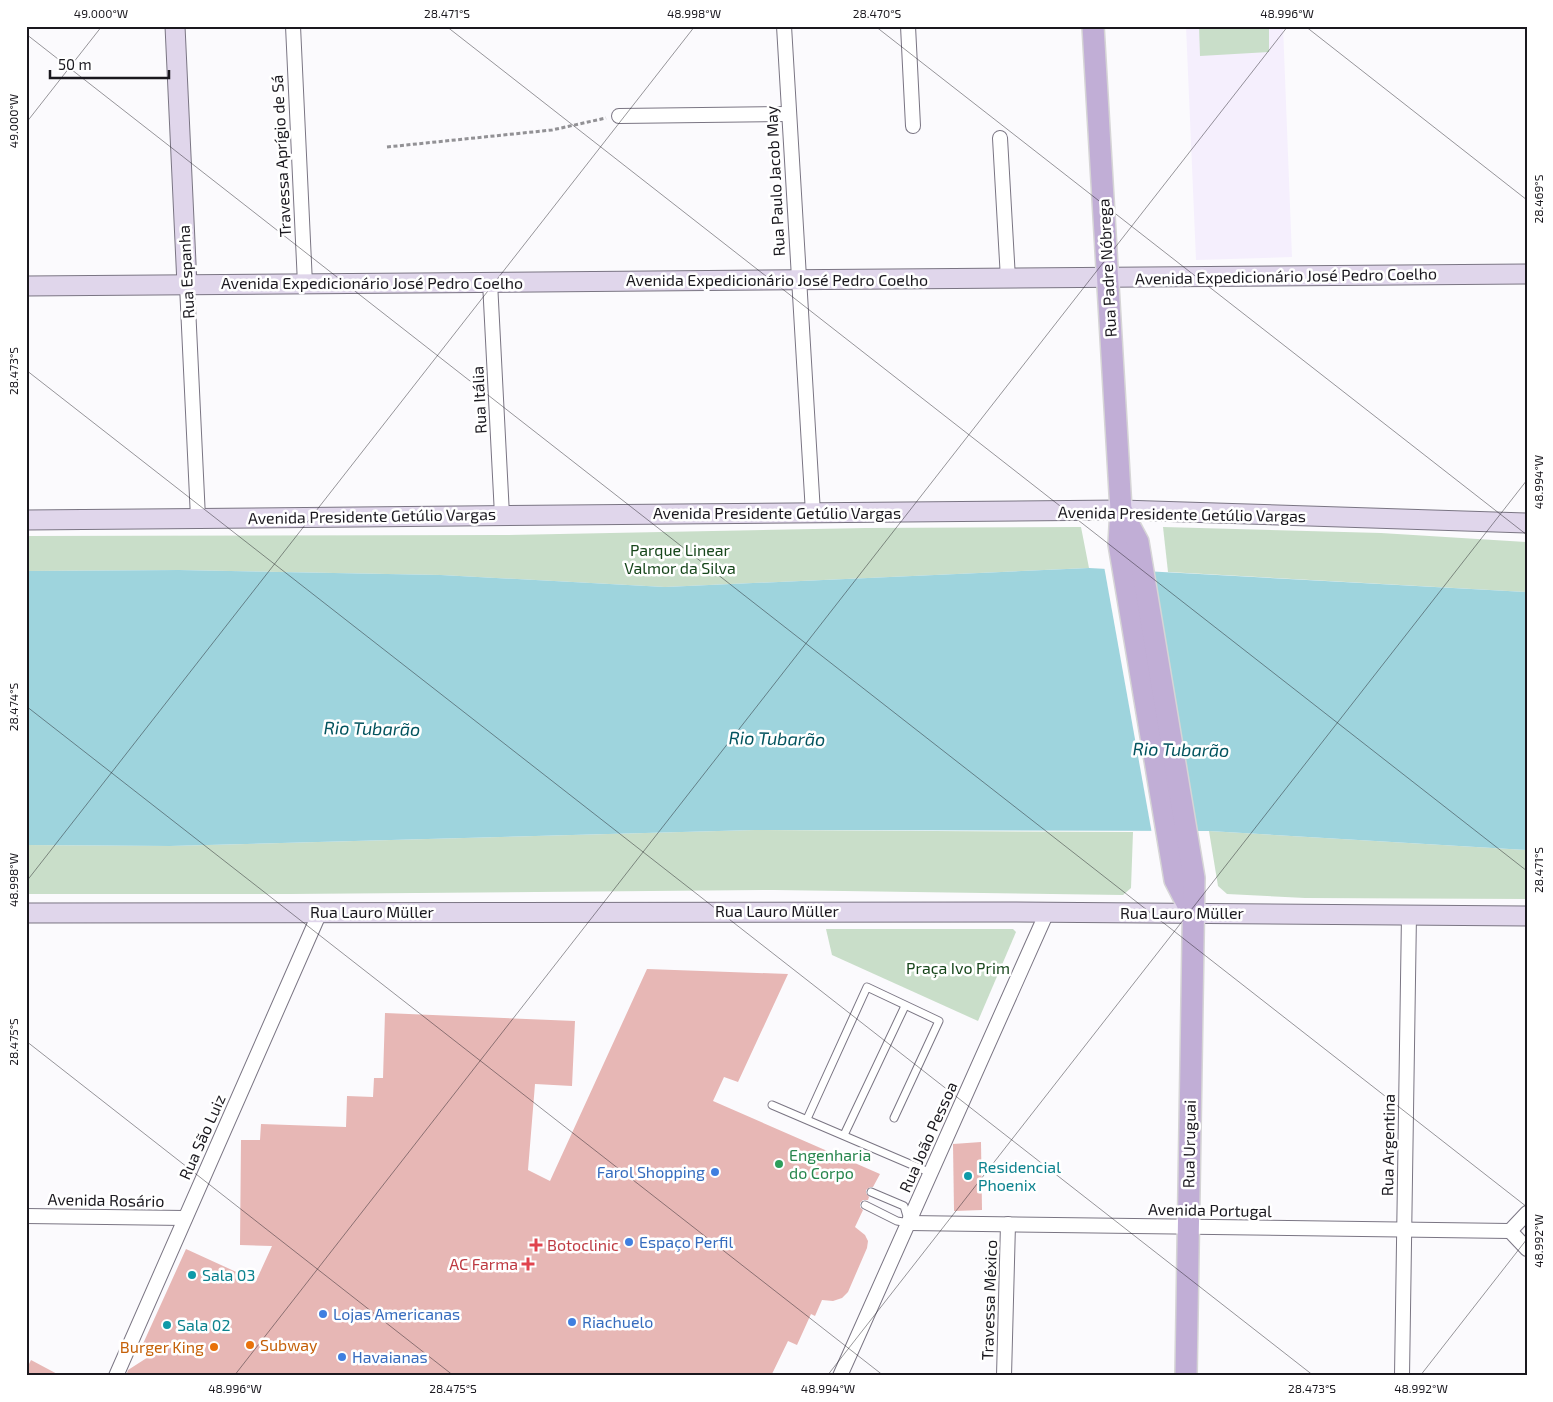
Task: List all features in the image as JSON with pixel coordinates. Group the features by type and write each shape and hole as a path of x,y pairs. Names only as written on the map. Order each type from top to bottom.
{"main road":[{"name":"Rua Espanha","path":"175,26 187,285"},
{"name":"Rua Padre Nóbrega","path":"1093,26 1121,510 1184,879"},
{"name":"Avenida Expedicionário José Pedro Coelho","path":"26,286 1527,274"},
{"name":"Avenida Presidente Getúlio Vargas","path":"26,520 1121,510 1527,523"},
{"name":"Rua Uruguai","path":"1184,879 1192,913 1186,1376"},
{"name":"Rua Lauro Müller","path":"26,913 1048,912 1527,916"}],"street":[{"name":"Travessa Aprígio de Sá","path":"293,26 305,284"},
{"name":"Rua Paulo Jacob May","path":"784,26 813,513"},
{"path":"908,26 913,126"},
{"path":"619,116 789,114"},
{"path":"1000,138 1008,278"},
{"name":"Rua Itália","path":"490,282 502,515"},
{"name":"Rua Espanha","path":"187,285 198,518"},
{"name":"Rua São Luiz","path":"116,1376 320,912"},
{"name":"Rua João Pessoa","path":"840,1376 1048,912"},
{"name":"Rua Argentina","path":"1402,1376 1409,914"},
{"path":"1527,1213 1510,1231 1527,1249"},
{"name":"Avenida Rosário","path":"26,1216 185,1218"},
{"name":"Avenida Portugal","path":"909,1223 1510,1231"},
{"name":"Travessa México","path":"1004,1376 1008,1224"}],"lane":[{"path":"807,1119 867,987 939,1021 894,1118"},
{"path":"844,1135 904,1006"},
{"path":"772,1105 931,1173"},
{"path":"865,1205 897,1221 909,1223 904,1206 871,1192"}],"path":[{"path":"387,147 552,130 619,116"}],"shaded area":[{"path":"1186,26 1283,26 1292,257 1196,260"}],"green space":[{"path":"1199,26 1269,26 1269,52 1200,56"},
{"name":"Parque Linear Valmor da Silva","path":"1081,527 1089,568 665,587 441,575 179,570 26,571 26,536 505,535 866,528"},
{"path":"1163,527 1381,533 1527,542 1527,592 1168,572"},
{"path":"755,830 1133,832 1131,888 1123,895 774,890 26,894 26,845 170,846"},
{"path":"1209,831 1527,850 1527,899 1305,898 1227,894 1218,886"},
{"name":"Praça Ivo Prim","path":"826,929 1013,929 1016,932 978,1021 832,955"}],"water":[{"name":"Rio Tubarão","path":"1089,568 1527,592 1527,850 1209,831 755,830 170,846 26,845 26,571 179,570 441,575 665,587"}],"pier":[{"path":"1104,566 1147,568 1191,834 1152,834"}],"building":[{"name":"Farol Shopping","path":"647,969 788,974 738,1082 724,1077 713,1101 880,1174 873,1187 866,1190 869,1197 868,1200 863,1200 860,1203 860,1207 863,1210 855,1227 865,1235 868,1241 867,1248 848,1292 842,1298 833,1301 822,1300 815,1316 811,1314 797,1345 788,1341 771,1376 126,1376 128,1370 156,1352 142,1346 186,1249 256,1281 272,1246 240,1245 241,1140 260,1140 261,1124 346,1127 347,1096 373,1097 374,1078 383,1078 385,1013 575,1021 572,1086 535,1084 528,1170 550,1181"},
{"name":"Residencial Phoenix","path":"981,1142 982,1210 954,1211 953,1144"},
{"path":"31,1360 61,1376 26,1376 26,1370"}],"place":[{"name":"Engenharia do Corpo","path":"779,1164"},
{"name":"Farol Shopping","path":"715,1172"},
{"name":"Residencial Phoenix","path":"968,1176"},
{"name":"Espaço Perfil","path":"629,1242"},
{"name":"Botoclinic","path":"536,1245"},
{"name":"AC Farma","path":"528,1264"},
{"name":"Sala 03","path":"192,1275"},
{"name":"Lojas Americanas","path":"323,1314"},
{"name":"Riachuelo","path":"572,1322"},
{"name":"Sala 02","path":"167,1325"},
{"name":"Subway","path":"250,1345"},
{"name":"Burger King","path":"214,1347"},
{"name":"Havaianas","path":"342,1357"}]}
